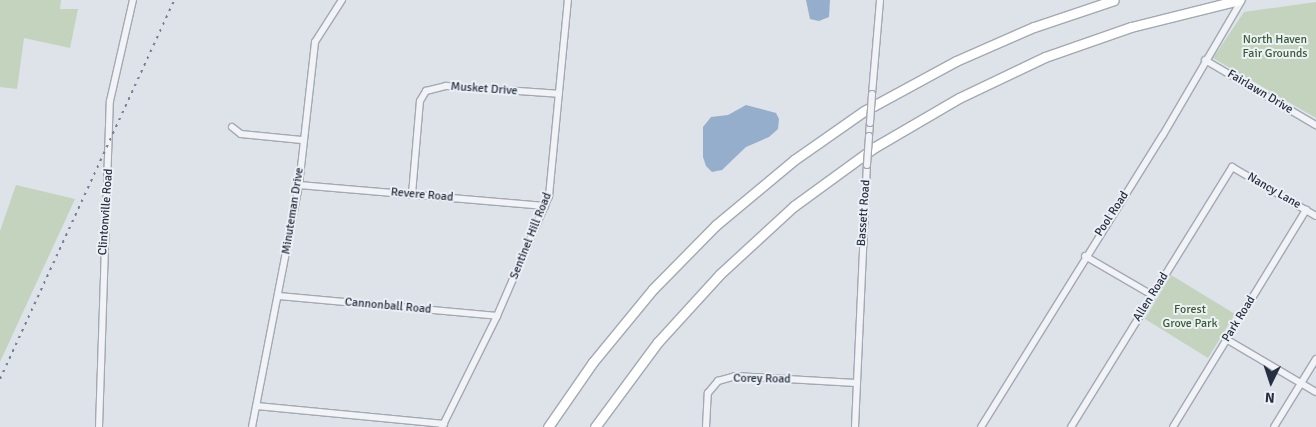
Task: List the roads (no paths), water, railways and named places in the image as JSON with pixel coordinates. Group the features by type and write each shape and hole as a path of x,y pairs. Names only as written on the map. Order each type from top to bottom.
{"highway":[{"path":"548,427 593,362 653,289 716,225 794,160 864,112 956,61 1027,30 1114,0"},
{"path":"595,427 658,342 734,260 794,206 875,147 959,98 1045,58 1131,27 1238,0"}],"street":[{"name":"Clintonville Road","path":"99,427 110,101 133,0"},
{"name":"Minuteman Drive","path":"252,427 279,296 299,185 302,140 315,42 342,0"},
{"name":"Sentinel Hill Road","path":"443,425 497,316 545,206 552,185 568,0"},
{"name":"Bassett Road","path":"855,427 867,165 880,0"},
{"name":"Pool Road","path":"981,427 1085,256 1163,135 1238,0"},
{"name":"Fairlawn Drive","path":"1205,60 1316,125"},
{"name":"Musket Drive","path":"412,194 420,101 426,91 446,86 559,94"},
{"path":"232,128 241,134 302,140"},
{"name":"Nancy Lane","path":"1232,167 1316,216"},
{"name":"Allen Road","path":"1071,427 1232,167"},
{"name":"Revere Road","path":"299,185 545,206"},
{"name":"Park Road","path":"1173,427 1306,210"},
{"path":"1085,256 1152,295"},
{"name":"Cannonball Road","path":"279,296 497,316"},
{"path":"1226,339 1316,392"},
{"path":"1274,427 1316,359"},
{"name":"Corey Road","path":"706,427 708,393 718,381 735,376 856,383"},
{"path":"256,406 443,425"}],"water":[{"path":"806,0 830,0 829,17 819,21 810,19"},
{"path":"746,105 776,113 779,119 778,129 769,137 746,147 722,170 712,172 706,166 703,157 703,127 711,117 728,115"}],"railway":[{"path":"0,379 174,0"}],"park label":[{"name":"North Haven Fair Grounds","path":"1275,47"},
{"name":"Forest Grove Park","path":"1190,317"}]}
